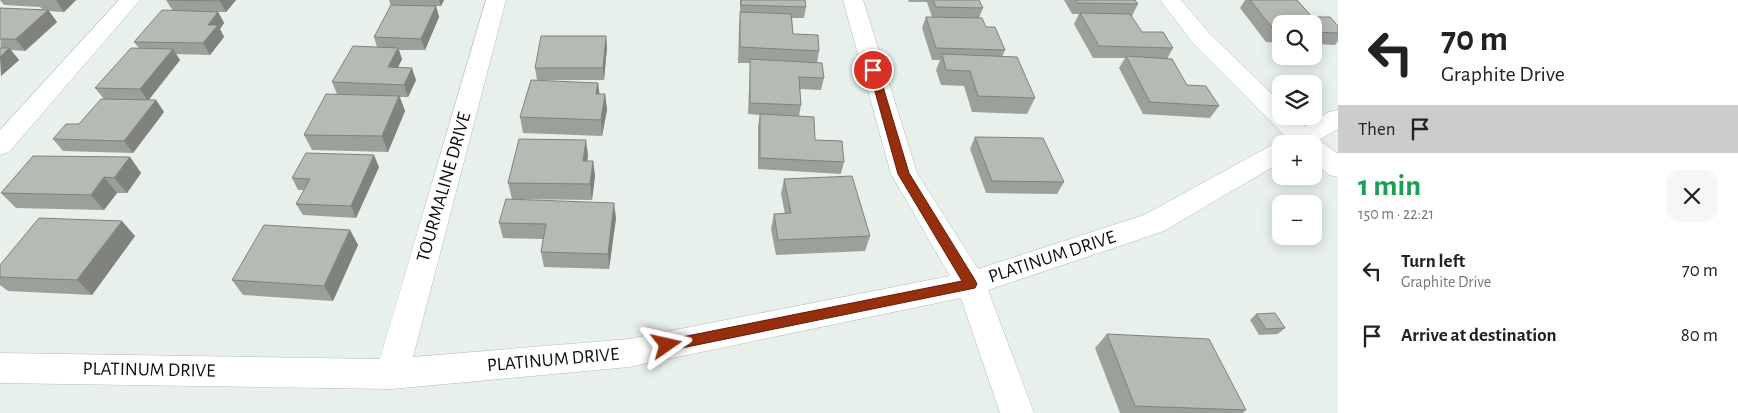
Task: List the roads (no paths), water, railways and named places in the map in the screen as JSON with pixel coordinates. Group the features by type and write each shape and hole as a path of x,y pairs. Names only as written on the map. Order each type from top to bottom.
{"street":[{"path":"0,146 130,0"},
{"name":"TOURMALINE DRIVE","path":"392,374 496,0"},
{"path":"853,0 904,174 970,284 1017,413"},
{"path":"1170,0 1201,38 1291,135"},
{"name":"PLATINUM DRIVE","path":"1314,135 1338,118"},
{"path":"1322,158 1338,168"},
{"name":"PLATINUM DRIVE","path":"0,368 392,374 630,353 970,284 1154,224 1272,160"}]}
